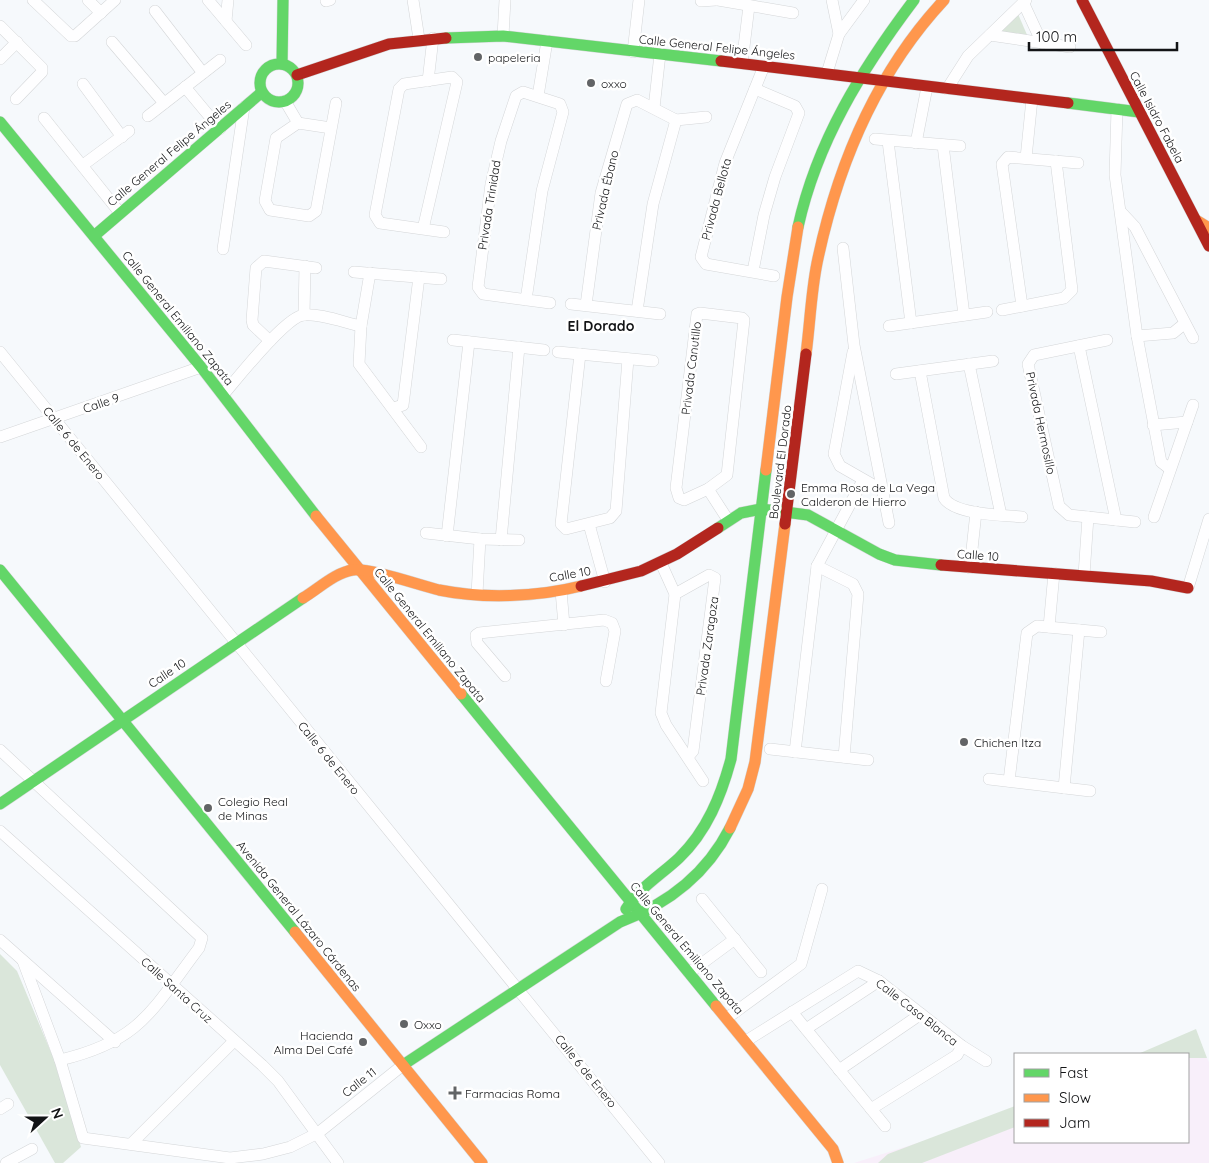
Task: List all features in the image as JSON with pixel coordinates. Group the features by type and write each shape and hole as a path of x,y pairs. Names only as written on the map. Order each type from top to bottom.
{"main road":[{"path":"282,64 283,0"},
{"name":"Boulevard El Dorado","path":"630,901 682,856 692,844 710,816 725,783 731,759 787,297 806,193 820,152 858,77 914,0"},
{"name":"Boulevard El Dorado","path":"642,915 691,881 710,862 726,839 749,789 755,762 788,511 817,265 830,210 861,124 884,80 907,43 944,0"},
{"name":"Calle Isidro Fabela","path":"1082,0 1209,246"},
{"name":"Calle General Felipe Ángeles","path":"296,75 357,53 419,39 468,35 503,36 827,73 1139,112"},
{"path":"282,64 293,70 296,75 298,88 291,98 285,101 272,101 262,92 259,80 261,74 270,65 282,64"},
{"name":"Calle General Felipe Ángeles","path":"94,236 262,92"},
{"name":"Calle General Emiliano Zapata","path":"0,122 201,367 246,428 359,570 833,1149 838,1163"},
{"path":"1196,220 1209,228"},
{"name":"Calle 10","path":"0,804 335,577 351,570 359,570 442,590 477,594 521,594 561,591 605,582 662,562 728,520 750,510 762,509 808,515 879,554 895,560 970,568 1151,581 1188,588"},
{"name":"Avenida General Lázaro Cárdenas","path":"0,570 482,1163"},
{"path":"620,922 630,901"},
{"name":"Calle 11","path":"403,1065 620,922 642,915"}],"street":[{"path":"33,0 71,36 75,36 115,0"},
{"path":"88,0 101,13"},
{"path":"208,0 246,45"},
{"path":"226,21 228,0"},
{"path":"413,0 419,39"},
{"path":"503,36 506,0"},
{"path":"633,52 640,0"},
{"path":"701,1 717,0 749,6 772,5 793,12"},
{"path":"832,0 839,34"},
{"path":"827,73 839,34 864,0"},
{"path":"947,89 968,56 1025,1 1042,42"},
{"path":"742,63 749,6"},
{"path":"155,11 203,73"},
{"path":"0,26 42,68 42,72 16,99"},
{"path":"990,35 1070,47"},
{"path":"428,81 433,38"},
{"path":"538,96 547,41"},
{"path":"0,59 17,42"},
{"path":"112,42 164,103"},
{"path":"654,108 660,54"},
{"path":"148,116 220,60"},
{"name":"Privada Bellota","path":"764,66 725,163 701,256 706,264 774,276"},
{"path":"423,229 457,82 452,77 404,84 398,89 375,215 380,223 444,232"},
{"path":"83,84 125,134 83,166"},
{"path":"185,87 220,128"},
{"path":"916,143 927,87"},
{"path":"753,271 764,215 775,177 799,113 795,106 755,89"},
{"name":"Privada Trinidad","path":"526,300 542,191 563,112 560,104 523,92 516,96 500,142 491,184 478,287 483,294 550,304"},
{"path":"1026,158 1032,99"},
{"name":"Privada Ébano","path":"586,305 601,194 628,104 637,100 676,120"},
{"path":"285,101 298,123"},
{"path":"331,128 298,123 276,138 265,201 270,210 309,216 316,211 336,103"},
{"path":"223,249 244,107"},
{"path":"1118,109 1114,175 1121,212 1137,336 1161,462 1170,469"},
{"path":"637,311 653,204 676,120 706,117"},
{"path":"44,118 120,213"},
{"path":"875,139 960,146"},
{"path":"888,140 911,323"},
{"path":"943,145 964,315"},
{"path":"1022,306 1002,164 1008,157 1078,163"},
{"path":"1002,310 1064,298 1072,290 1056,161"},
{"path":"1121,212 1130,219 1135,227 1193,338"},
{"path":"843,248 854,345 889,523"},
{"path":"270,341 253,325 252,320 256,268 264,261 310,267 304,315"},
{"path":"354,272 441,279"},
{"path":"370,272 361,326 359,364 394,408 421,447"},
{"path":"394,408 403,405 420,277"},
{"path":"571,304 660,314"},
{"path":"889,326 987,312"},
{"name":"Privada Canutillo","path":"700,313 742,318 744,320 728,470 724,479 708,489 684,500 680,498 676,488 697,314 700,313"},
{"path":"223,395 290,321 304,315 361,326"},
{"path":"1137,336 1173,333 1184,324"},
{"path":"453,340 544,350"},
{"name":"Privada Hermosillo","path":"1107,340 1034,355 1028,364 1059,506 1069,515 1134,522"},
{"path":"447,536 469,342"},
{"path":"854,345 834,454 840,466 882,490"},
{"path":"1079,346 1116,520"},
{"path":"501,540 519,347"},
{"name":"Calle 6 de Enero","path":"0,352 236,644 519,988 659,1163"},
{"path":"558,352 653,361"},
{"path":"580,354 561,524 566,529 610,518 616,511 628,359"},
{"path":"896,374 993,360"},
{"path":"969,364 1001,515"},
{"name":"Calle 9","path":"0,437 201,367"},
{"path":"920,371 944,498 954,507 976,512 1022,517"},
{"path":"1154,517 1193,405"},
{"path":"1153,425 1187,422"},
{"path":"795,752 817,566 863,480"},
{"path":"708,489 728,520"},
{"path":"970,568 976,512"},
{"path":"1084,575 1088,517"},
{"path":"1188,588 1209,519"},
{"path":"589,524 605,582"},
{"path":"426,533 480,539 518,540"},
{"path":"477,594 480,539"},
{"path":"662,562 675,594 661,713 666,725 703,781"},
{"path":"817,566 853,584 858,594 844,758"},
{"path":"1049,627 1054,573"},
{"name":"Privada Zaragoza","path":"675,594 709,575 715,578 693,751 688,757"},
{"path":"561,591 564,625"},
{"path":"505,676 477,643 476,635 484,632 604,620 612,623 615,631 606,681"},
{"path":"1009,781 1027,633 1037,626 1101,632"},
{"path":"1064,788 1079,630"},
{"path":"770,749 868,760"},
{"path":"0,750 32,782 202,938 199,948 172,985 147,1018 131,1032 115,1042 88,1053 60,1060 23,961"},
{"path":"989,779 1090,792"},
{"name":"Calle Santa Cruz","path":"0,831 278,1081 318,1132 338,1163"},
{"path":"727,1018 801,964 822,889"},
{"path":"702,899 762,972"},
{"path":"689,973 735,939"},
{"path":"0,940 115,1042"},
{"name":"Calle Casa Blanca","path":"746,1041 854,972 864,972 879,981 962,1046 986,1061"},
{"path":"806,1029 879,981"},
{"path":"792,1012 884,1126"},
{"path":"839,1070 921,1014"},
{"path":"131,1144 234,1041"},
{"path":"871,1110 957,1055 962,1046"},
{"name":"Calle 11","path":"60,1060 83,1138 226,1160 290,1147 318,1132 403,1065"},
{"path":"6,1163 32,1149"}],"shaded area":[{"path":"1018,14 1028,37 999,31"},
{"path":"0,954 17,971 53,1057 81,1147 63,1163 55,1163 0,1065"},
{"path":"1196,1029 1207,1058 1189,1058 1189,1053 1140,1053"},
{"path":"1189,1058 1207,1058 1209,1062 1209,1163 854,1163 1014,1112 1014,1143 1189,1143"},
{"path":"1014,1106 1014,1127 922,1163 878,1163 888,1154"}],"traffic: fast":[{"path":"282,64 283,0"},
{"path":"798,227 806,195 829,136 859,79 914,0"},
{"path":"446,38 503,36 721,61"},
{"path":"279,64 293,69 298,83 293,97 279,102 265,97 260,83 265,69 279,64"},
{"path":"94,236 262,92"},
{"path":"1068,103 1139,112"},
{"path":"0,122 201,367 316,516"},
{"path":"626,909 638,894 689,848 698,836 718,799 727,773 731,759 766,470"},
{"path":"718,528 741,513 761,509 808,515 879,554 895,560 941,565"},
{"path":"0,570 295,932"},
{"path":"0,804 303,598"},
{"path":"461,694 716,1006"},
{"path":"403,1065 620,922 638,915 670,897 697,874 720,845 730,828"}],"traffic: slow":[{"path":"806,354 817,263 825,227 848,157 862,123 898,58 944,0"},
{"path":"1196,220 1209,228"},
{"path":"766,470 787,297 798,227"},
{"path":"316,516 461,694"},
{"path":"730,828 748,789 755,762 785,524"},
{"path":"303,598 334,577 353,570 383,574 439,590 474,595 510,596 547,593 581,586"},
{"path":"295,932 482,1163"},
{"path":"716,1006 833,1149 838,1163"}],"traffic: jam":[{"path":"1082,0 1209,246"},
{"path":"297,75 389,44 446,38"},
{"path":"721,61 1068,103"},
{"path":"785,524 806,354"},
{"path":"581,586 641,571 677,554 718,528"},
{"path":"941,565 1151,581 1188,588"}],"place":[{"name":"papeleria","path":"478,57"},
{"name":"oxxo","path":"591,83"},
{"name":"Emma Rosa de La Vega Calderon de Hierro","path":"791,494"},
{"name":"Chichen Itza","path":"964,742"},
{"name":"Colegio Real de Minas","path":"208,808"},
{"name":"Oxxo","path":"404,1024"},
{"name":"Hacienda Alma Del Café","path":"363,1042"},
{"name":"Farmacias Roma","path":"455,1093"}],"district":[{"name":"El Dorado","path":"601,326"}]}
